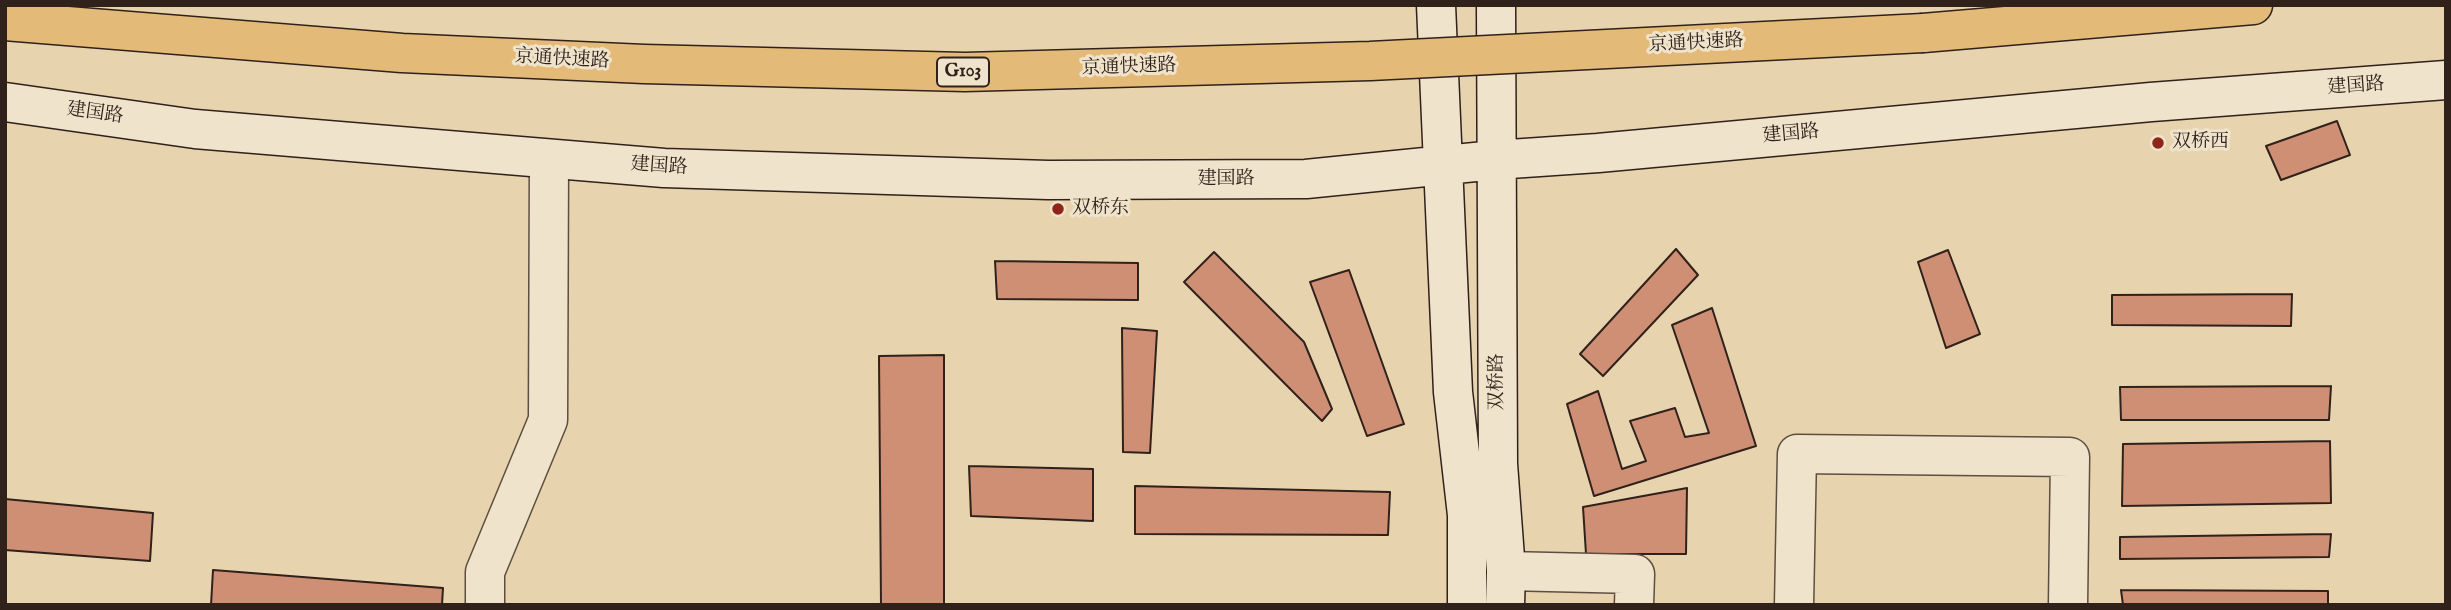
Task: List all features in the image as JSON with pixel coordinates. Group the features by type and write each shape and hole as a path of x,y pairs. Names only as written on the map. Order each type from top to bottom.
{"highway":[{"name":"京通快速路","path":"5,21 402,53 644,64 965,72 1370,61 1923,33 2253,5"}],"main road":[{"path":"1436,5 1453,392 1467,515 1467,605"},
{"name":"双桥路","path":"1496,5 1498,464 1506,588"},
{"name":"建国路","path":"5,102 195,129 664,168 1048,180 1306,179 2151,102 2446,80"},
{"path":"485,605 485,572 548,420 549,159"},
{"path":"1794,605 1797,454 2070,457 2068,605"},
{"path":"1506,588 1635,574 1634,605"}],"building":[{"path":"2337,121 2350,155 2281,180 2266,146"},
{"path":"1676,249 1698,275 1603,376 1580,354"},
{"path":"1948,250 1980,334 1946,348 1918,262"},
{"path":"1214,252 1304,342 1332,409 1322,421 1184,282"},
{"path":"995,261 1138,263 1138,300 997,299"},
{"path":"1349,270 1404,424 1367,436 1310,282"},
{"path":"2292,294 2291,326 2112,325 2112,295"},
{"path":"1712,308 1756,446 1594,496 1567,404 1598,391 1622,469 1646,461 1630,421 1675,408 1685,437 1709,433 1672,325"},
{"path":"1122,328 1157,331 1150,453 1123,452"},
{"path":"944,355 944,605 881,605 879,356"},
{"path":"2331,386 2329,420 2121,420 2120,387"},
{"path":"2330,441 2331,503 2122,506 2123,444"},
{"path":"969,466 1093,469 1093,521 971,516"},
{"path":"1135,486 1390,492 1388,535 1135,534"},
{"path":"1687,488 1686,554 1586,554 1583,507"},
{"path":"5,499 153,513 150,561 5,550"},
{"path":"2331,534 2329,557 2120,559 2120,537"},
{"path":"213,570 443,588 442,605 211,605"},
{"path":"2121,590 2328,591 2328,605 2123,605"}],"place":[{"name":"双桥西","path":"2158,143"},
{"name":"双桥东","path":"1058,209"}]}
